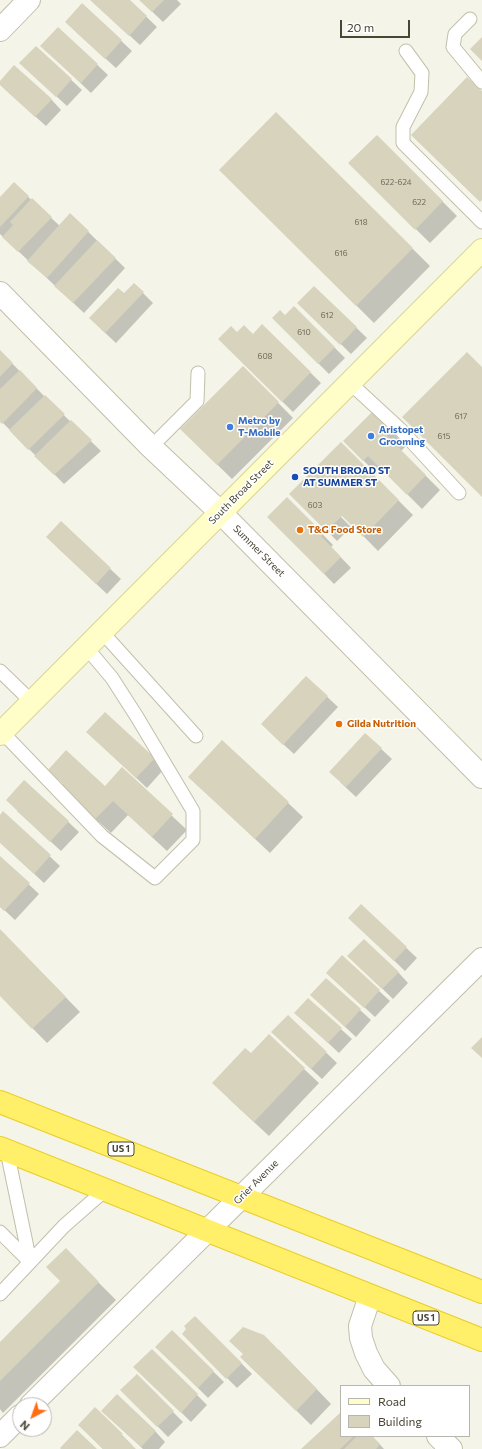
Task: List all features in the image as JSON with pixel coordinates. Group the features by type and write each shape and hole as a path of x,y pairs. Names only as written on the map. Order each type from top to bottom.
{"highway":[{"name":"US 1","path":"0,1102 242,1196 482,1292"},
{"name":"US 1","path":"4,1150 482,1340"}],"street":[{"path":"0,30 29,0"},
{"name":"South Broad Street","path":"1,733 482,250"},
{"name":"Summer Street","path":"0,293 151,447 220,512 482,777"},
{"name":"Grier Avenue","path":"39,1397 482,958"},
{"path":"370,1296 360,1326 361,1338 374,1369 388,1385"},
{"path":"0,1436 12,1424"},
{"path":"439,1437 451,1449"}],"lane":[{"path":"470,19 455,34 454,47 482,82"},
{"path":"406,51 422,73 421,92 403,127 403,143 482,222"},
{"path":"151,447 197,401 198,373"},
{"path":"350,383 401,430 459,493"},
{"path":"102,632 196,736"},
{"path":"1,733 102,836 155,878 188,846 193,840 193,811 112,678 86,647"},
{"path":"0,671 32,702"},
{"path":"4,1150 30,1262"},
{"path":"0,1294 64,1226 105,1190"},
{"path":"0,1232 30,1262"}],"building":[{"path":"90,0 130,0 147,16 129,36"},
{"path":"139,0 164,0 152,12"},
{"path":"82,3 122,40 105,59 65,22"},
{"path":"58,27 98,64 81,83 40,46"},
{"path":"482,37 482,61 470,49"},
{"path":"36,46 72,79 56,97 19,63"},
{"path":"14,65 52,99 35,117 0,85 0,81"},
{"path":"467,77 482,91 482,200 480,202 411,135"},
{"path":"276,112 413,248 356,306 219,170"},
{"path":"377,135 443,201 415,230 348,163"},
{"path":"14,182 29,196 0,227 0,197"},
{"path":"32,198 52,217 18,252 2,237 13,225 10,222"},
{"path":"70,213 89,231 47,278 27,261"},
{"path":"97,240 116,258 73,303 54,286"},
{"path":"134,283 144,292 105,333 89,318 118,288 124,293"},
{"path":"314,286 357,327 340,345 297,303"},
{"path":"294,306 335,347 318,364 272,318 280,310 285,315"},
{"path":"262,324 311,372 282,402 218,339 231,326 237,332 244,325 253,334"},
{"path":"0,350 13,363 0,377"},
{"path":"467,352 482,367 482,497 402,417"},
{"path":"243,366 279,402 217,465 180,429"},
{"path":"20,370 37,388 2,424 0,422 0,389"},
{"path":"45,395 65,414 28,450 9,430"},
{"path":"373,411 393,430 387,436 426,475 407,495 368,456 363,461 343,441"},
{"path":"71,420 92,440 54,475 34,456"},
{"path":"341,442 399,500 363,537 342,516 326,531 289,494"},
{"path":"287,497 324,534 321,536 341,557 324,574 267,517"},
{"path":"61,521 111,568 96,584 46,537"},
{"path":"306,676 328,696 283,745 261,724"},
{"path":"105,712 155,758 136,778 86,732"},
{"path":"365,733 382,748 346,787 329,772"},
{"path":"222,740 289,802 255,839 188,777"},
{"path":"66,750 105,786 122,767 173,814 152,837 113,801 95,819 60,787 63,784 48,770"},
{"path":"24,780 69,821 50,842 6,800"},
{"path":"3,811 51,855 34,874 0,843 0,815"},
{"path":"0,856 30,883 4,911 0,907"},
{"path":"361,904 407,947 394,961 348,918"},
{"path":"0,929 66,997 32,1029 0,996"},
{"path":"364,939 399,972 382,989 347,956"},
{"path":"342,955 380,990 364,1008 326,973"},
{"path":"326,978 361,1009 345,1027 310,995"},
{"path":"308,998 342,1028 328,1043 294,1013"},
{"path":"288,1015 327,1052 311,1069 271,1032"},
{"path":"269,1034 305,1068 254,1122 212,1083 245,1048 251,1053"},
{"path":"482,1037 482,1058 471,1048"},
{"path":"66,1248 99,1282 0,1381 0,1342 60,1281 46,1267"},
{"path":"195,1316 242,1363 226,1379 182,1334 186,1329 184,1326"},
{"path":"243,1327 264,1335 317,1389 296,1411 240,1357 243,1354 229,1341"},
{"path":"172,1330 214,1371 198,1388 155,1347"},
{"path":"152,1349 198,1394 181,1413 133,1367"},
{"path":"137,1374 174,1411 157,1427 120,1390"},
{"path":"117,1394 156,1431 141,1447 101,1411"},
{"path":"95,1407 136,1449 103,1449 78,1425"},
{"path":"340,1413 340,1437 353,1437 340,1449 301,1449"},
{"path":"77,1430 97,1449 61,1449 60,1448"},
{"path":"356,1437 373,1437 380,1444 376,1449 344,1449"}],"place":[{"name":"Metro by T-Mobile","path":"230,427"},
{"name":"Aristopet Grooming","path":"371,436"},
{"name":"SOUTH BROAD ST AT SUMMER ST","path":"295,477"},
{"name":"T&G Food Store","path":"300,530"},
{"name":"Gilda Nutrition","path":"339,724"}]}
